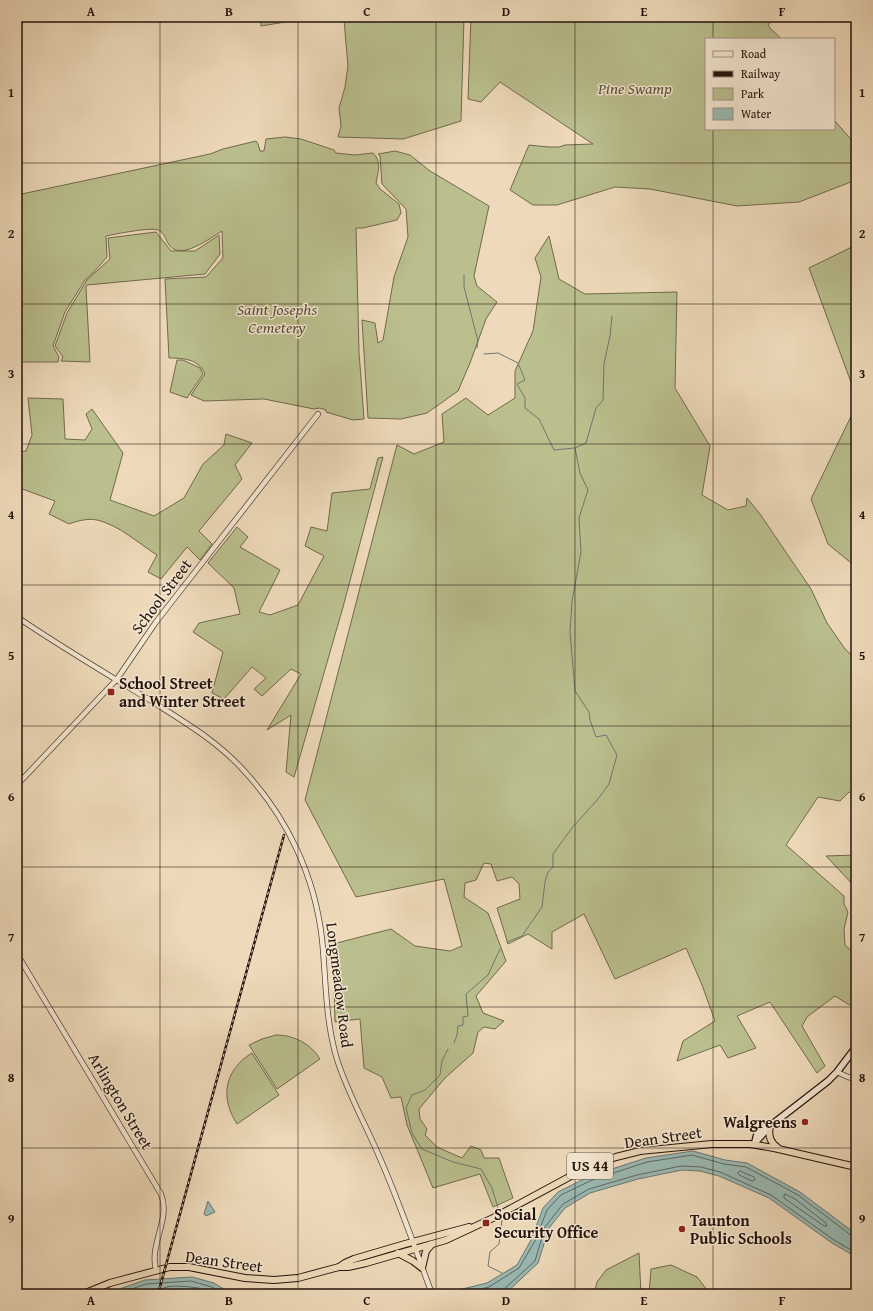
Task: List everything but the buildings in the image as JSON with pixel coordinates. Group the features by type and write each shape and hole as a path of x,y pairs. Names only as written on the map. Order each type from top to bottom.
{"highway":[{"path":"770,1126 769,1134 771,1141 775,1146 784,1150"},
{"name":"Dean Street","path":"83,1294 105,1285 170,1267 187,1267 245,1278 279,1280 302,1277 340,1267 352,1266 398,1254 414,1245 432,1244 457,1235 499,1215 573,1174 616,1157 645,1150 681,1146 721,1143 754,1144"},
{"name":"US 44","path":"754,1144 856,1167"},
{"name":"Dean Street","path":"340,1267 348,1262 414,1245 438,1236 472,1227"},
{"path":"398,1254 413,1260 422,1268 426,1252 432,1244"}],"main road":[{"path":"754,1144 770,1126 828,1081 837,1072 856,1047"},
{"path":"754,1144 759,1131 794,1108"}],"street":[{"name":"School Street","path":"17,785 117,679 159,618 318,414"},
{"name":"Longmeadow Road","path":"17,617 54,642 117,679 187,724 226,753 247,773 276,812 290,835 304,864 317,909 328,1015 336,1055 346,1082 380,1158 432,1294"},
{"name":"Arlington Street","path":"17,954 161,1194 164,1203 164,1214 154,1256 156,1270"},
{"path":"837,1072 856,1079"}],"green space":[{"path":"260,17 315,17 261,26"},
{"path":"342,17 464,17 461,121 403,139 338,137 341,126 339,108 345,87 348,66 344,20"},
{"name":"Pine Swamp","path":"471,17 774,17 768,25 780,38 705,38 705,130 835,130 835,121 856,145 856,180 799,202 737,206 650,189 615,187 557,205 533,205 510,190 529,145 559,147 565,145 593,144 500,82 481,102 468,99"},
{"name":"Saint Josephs Cemetery","path":"285,137 301,139 334,150 336,153 355,155 373,153 378,160 376,183 380,189 399,204 401,213 397,220 363,228 356,228 359,352 364,419 353,420 326,412 326,410 320,408 314,409 264,399 204,401 191,395 205,374 195,362 180,358 169,358 165,279 206,277 223,258 222,231 196,247 181,251 174,249 169,245 164,234 154,229 125,232 106,236 107,257 85,280 65,312 53,346 59,357 58,362 17,362 17,195 210,154 223,149 256,141 260,151 264,151 266,139"},
{"path":"395,151 410,155 430,171 489,206 474,276 477,286 497,302 486,319 458,391 427,413 401,419 368,418 362,320 375,323 378,343 383,340 394,277 408,237 406,209 382,184 380,156 378,154"},
{"path":"156,232 171,251 195,251 219,235 220,254 205,274 87,285 90,362 61,361 63,357 55,346 67,313 87,280 110,259 108,238"},
{"path":"549,236 559,279 585,294 677,292 675,388 710,446 702,495 728,510 746,506 747,498 760,514 811,589 827,623 845,649 855,658 855,641 856,642 856,793 849,792 840,801 818,797 786,845 844,896 844,904 848,912 844,929 845,945 856,955 856,1009 835,996 807,1017 802,1026 825,1066 817,1073 770,1002 737,1016 756,1048 728,1058 720,1045 677,1061 683,1041 715,1021 702,985 686,948 615,979 584,914 552,932 552,949 528,934 508,944 497,908 520,899 519,884 512,877 497,881 491,864 484,863 476,880 465,883 464,897 488,913 506,961 476,996 483,1013 504,1021 495,1029 484,1027 478,1032 473,1053 445,1078 419,1109 420,1119 427,1129 425,1135 437,1147 462,1158 471,1146 481,1150 484,1158 499,1158 513,1198 493,1207 480,1174 433,1188 407,1125 401,1097 391,1098 382,1077 364,1068 360,1019 335,1022 333,944 391,929 415,946 450,951 462,946 444,879 356,897 305,800 397,445 414,454 444,442 442,414 466,398 488,415 515,398 515,371 533,331 541,277 535,258"},
{"path":"856,245 856,396 809,268"},
{"path":"177,360 183,360 200,368 203,374 187,398 170,392"},
{"path":"28,398 63,399 65,439 85,440 92,429 86,414 92,409 123,453 110,500 154,516 184,498 203,464 224,445 226,434 252,443 235,465 242,479 199,531 212,544 200,560 187,547 161,579 148,572 157,555 128,535 105,522 94,519 69,524 49,514 55,501 17,487 17,452 26,451 32,435"},
{"path":"856,406 856,567 828,544 811,499"},
{"path":"383,457 343,607 294,777 286,772 291,715 267,730 301,674 291,669 262,696 254,689 266,678 252,667 224,699 212,693 223,652 193,632 199,623 240,614 234,588 208,563 237,527 248,537 240,547 280,570 259,612 270,615 298,605 324,556 305,546 311,527 327,531 332,493 370,489 378,458"},
{"path":"856,855 856,888 826,856"},
{"path":"276,1035 283,1035 301,1041 312,1049 320,1059 277,1089 249,1045"},
{"path":"252,1053 279,1095 237,1124 228,1104 228,1085 230,1076 235,1068"},
{"path":"639,1253 641,1294 594,1294 597,1282 606,1270"},
{"path":"671,1265 697,1277 710,1294 649,1294 651,1269"}],"water":[{"path":"693,1151 725,1160 747,1163 800,1192 856,1234 856,1257 832,1243 769,1198 719,1176 700,1171 682,1170 638,1179 590,1193 565,1208 549,1228 538,1263 505,1294 402,1294 454,1291 487,1283 517,1265 531,1240 543,1208 558,1192 590,1176 646,1158"},
{"path":"208,1201 215,1212 206,1216 204,1214"},
{"path":"192,1277 214,1283 232,1294 203,1294 191,1290 184,1290 145,1294 105,1294 145,1280"}],"waterway":[{"path":"464,275 464,287 478,341 477,348"},
{"path":"507,942 522,936 542,907 545,882 548,872 553,867 553,854 572,828 598,799 609,784 617,755 606,735 596,737 589,712 575,691 570,632 572,601 581,552 579,518 588,490 580,473 575,448 586,443 596,408 603,400 604,364 610,336 612,316"},
{"path":"484,354 498,353 518,363 525,380 517,384 525,398 525,408 539,419 554,450 574,448"},
{"path":"454,1043 458,1026 463,1025 463,1017 468,1016 466,994 488,975 500,949"},
{"path":"448,1049 442,1061 440,1075 425,1090 412,1095 406,1108 412,1133 422,1149 453,1162 481,1169 492,1188 498,1208"},
{"path":"502,1219 499,1244 490,1252 488,1266 502,1273"}],"railway":[{"path":"158,1294 284,835"}],"place":[{"name":"School Street and Winter Street","path":"111,692"},
{"name":"Walgreens","path":"805,1122"},
{"name":"Social Security Office","path":"486,1223"},
{"name":"Taunton Public Schools","path":"682,1229"}]}
